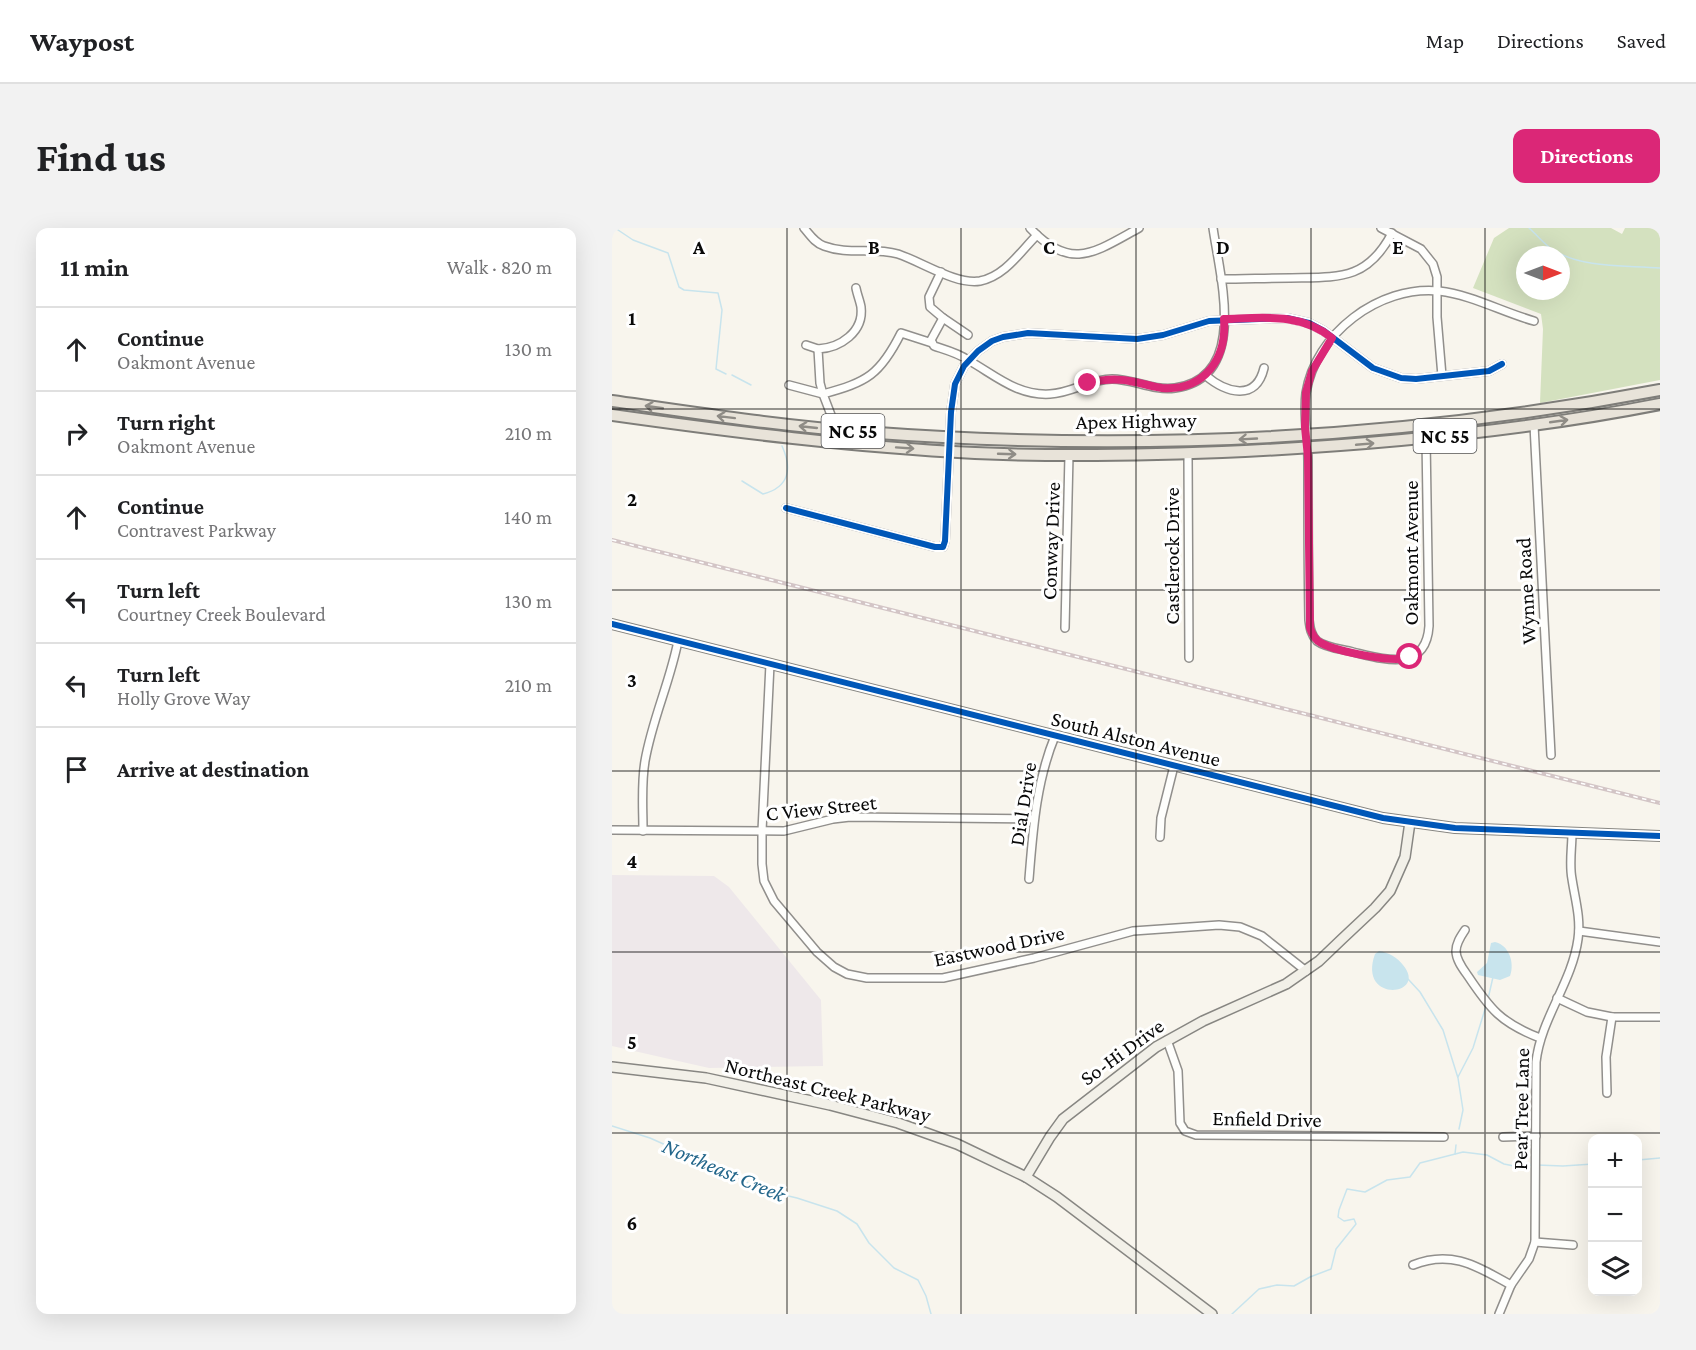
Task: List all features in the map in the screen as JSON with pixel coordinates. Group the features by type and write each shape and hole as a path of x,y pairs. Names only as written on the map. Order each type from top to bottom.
{"main road":[{"name":"Apex Highway","path":"612,401 832,429 950,438 1105,442 1226,440 1306,435 1485,418 1660,390"},
{"name":"Apex Highway","path":"612,415 804,440 949,450 1069,455 1188,454 1426,439 1534,425 1660,404"}],"street":[{"path":"804,228 813,239 834,249 879,250 894,253 965,280 983,280 1004,270 1037,235"},
{"path":"1030,228 1062,252 1077,255 1095,251 1139,228"},
{"path":"789,385 823,394 857,383 882,366 890,356 901,333 932,343 934,346 969,360 1015,389 1042,394 1065,392 1088,383 1111,379 1133,381 1160,388 1186,386 1205,375 1217,361 1222,349 1224,319 1221,279 1213,228"},
{"path":"1381,228 1421,249 1433,264 1437,277 1437,317 1442,376"},
{"path":"1221,279 1339,277 1365,267 1381,252 1392,233"},
{"path":"941,272 931,291 930,307 968,335"},
{"path":"806,345 818,349 830,349 842,344 852,335 861,309 856,288"},
{"name":"Oakmont Avenue","path":"1426,439 1428,632 1421,649 1403,660 1380,658 1320,643 1312,634 1309,620 1306,392 1312,371 1332,338 1357,315 1377,303 1393,296 1437,291 1460,295 1534,321"},
{"path":"932,343 942,318"},
{"path":"786,508 942,547 945,541 955,384 969,360 992,341 1018,334 1137,339 1163,334 1196,323 1224,319 1287,318 1309,323 1361,361 1386,374 1401,378 1416,379 1489,371 1502,364"},
{"path":"818,349 820,383 831,415 832,429"},
{"path":"1205,375 1221,387 1237,391 1257,385 1262,378 1264,368"},
{"name":"Wynne Road","path":"1534,425 1551,755"},
{"name":"Castlerock Drive","path":"1188,454 1189,658"},
{"name":"Conway Drive","path":"1065,628 1069,455"},
{"name":"South Alston Avenue","path":"612,624 1174,766 1410,822 1455,828 1660,836"},
{"path":"643,831 645,758 678,641"},
{"name":"Eastwood Drive","path":"770,664 762,831 763,874 767,889 774,901 817,952 840,971 858,976 891,978 952,977 1133,931 1219,925 1240,927 1262,936 1306,971"},
{"name":"Dial Drive","path":"1029,879 1034,819 1042,776 1055,736"},
{"path":"1160,837 1161,818 1174,766"},
{"name":"C View Street","path":"612,830 794,830 833,819 850,817 1034,819"},
{"name":"So-Hi Drive","path":"1026,1177 1050,1137 1078,1106 1167,1040 1203,1021 1273,991 1306,971 1370,914 1390,891 1405,857 1410,822"},
{"name":"Pear Tree Lane","path":"1499,1314 1510,1285 1529,1259 1535,1242 1536,1062 1539,1038 1573,961 1579,931 1579,917 1570,863 1572,832"},
{"path":"1465,930 1458,940 1455,951 1459,963 1474,986 1490,1009 1518,1030 1539,1038"},
{"path":"1579,931 1660,942"},
{"path":"1557,998 1587,1012 1612,1017 1660,1017"},
{"path":"1606,1093 1606,1057 1612,1017"},
{"name":"Enfield Drive","path":"1167,1040 1178,1071 1180,1123 1185,1131 1190,1133 1219,1136 1444,1137"},
{"name":"Northeast Creek Parkway","path":"612,1067 706,1078 841,1108 932,1134 981,1154 1026,1177"},
{"path":"1503,1137 1536,1137"},
{"path":"1026,1177 1074,1208 1212,1314"},
{"path":"1535,1242 1573,1245"},
{"path":"1413,1265 1422,1261 1459,1260 1472,1263 1510,1285"}],"shaded area":[{"path":"612,875 714,876 729,887 821,1000 823,1066 709,1068 612,1046"}],"green space":[{"path":"1509,228 1611,228 1622,234 1625,228 1660,228 1660,380 1540,403 1543,329 1541,314 1473,288 1494,238"}],"water":[{"path":"1495,942 1504,947 1510,955 1512,966 1510,976 1500,980 1478,975 1477,972 1487,963 1491,943"},
{"path":"1379,951 1398,960 1409,975 1407,983 1401,988 1392,990 1383,988 1375,981 1372,970 1375,954"}],"waterway":[{"path":"615,228 633,240 668,253 679,287 684,290 718,293 722,310 716,369 726,374"},
{"path":"1529,228 1553,250 1578,260 1605,265 1660,268"},
{"path":"732,375 751,385"},
{"path":"742,481 763,494 779,487 784,482 788,469 782,446"},
{"path":"1488,999 1493,977"},
{"path":"1408,979 1420,992 1443,1030 1458,1078 1463,1110 1459,1129"},
{"path":"1458,1077 1473,1048 1486,1006"},
{"name":"Northeast Creek","path":"612,1126 650,1138 759,1189 837,1211 857,1224 869,1243 894,1268 918,1280 931,1314"},
{"path":"1455,1154 1456,1145"},
{"path":"1232,1314 1259,1289 1277,1285 1294,1286 1331,1269 1336,1249 1356,1224 1354,1219 1344,1221 1338,1217 1347,1189 1365,1192 1387,1180 1410,1177 1420,1163 1463,1152 1487,1155 1504,1164 1514,1166 1532,1165"},
{"path":"1642,1160 1660,1158"},
{"path":"1537,1165 1588,1164"}],"railway":[{"path":"612,540 1660,803"}],"cycle path":[{"path":"786,508 935,547 943,547 951,412 955,384 964,366 978,351 992,341 1003,337 1028,333 1137,339 1163,335 1209,321 1287,318 1309,323 1324,331 1373,368 1401,378 1416,379 1489,371 1502,364"},
{"path":"612,624 1383,818 1455,828 1660,836"}],"route":[{"path":"1088,383 1111,379 1133,381 1160,388 1186,386 1205,375 1217,361 1224,339 1224,319 1287,318 1309,323 1324,331 1332,338 1312,371 1306,392 1310,628 1320,643 1380,658 1403,660 1410,657"}]}
